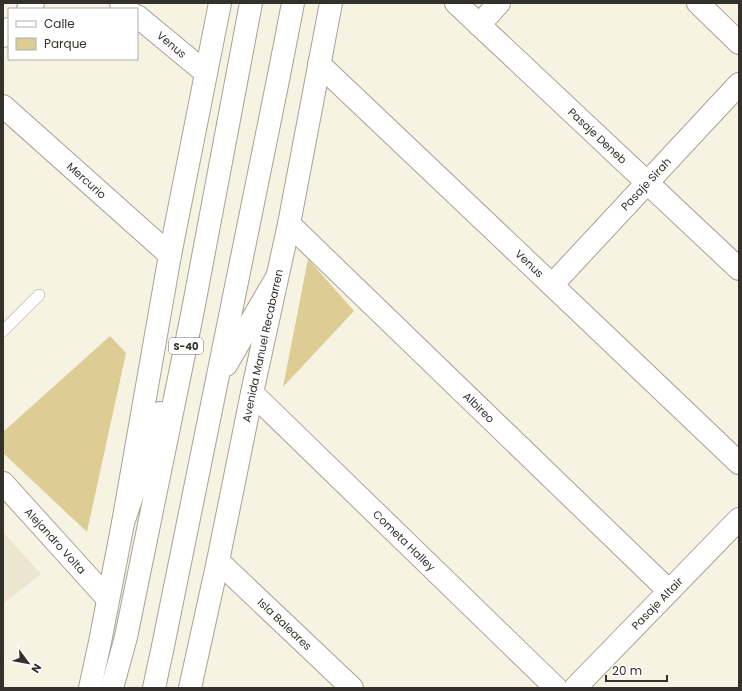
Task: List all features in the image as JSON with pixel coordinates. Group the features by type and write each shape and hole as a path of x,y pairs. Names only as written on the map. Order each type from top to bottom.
{"street":[{"path":"90,688 123,523 170,255 220,3"},
{"path":"245,35 247,3"},
{"name":"S-40","path":"112,688 126,637 192,315 251,3"},
{"path":"154,688 278,83 293,3"},
{"name":"Avenida Manuel Recabarren","path":"190,688 289,224 331,3"},
{"name":"Pasaje Deneb","path":"456,3 739,269"},
{"path":"479,25 499,3"},
{"path":"698,3 739,43"},
{"name":"Venus","path":"138,17 206,73"},
{"name":"Venus","path":"319,64 739,464"},
{"name":"Pasaje Sirah","path":"552,285 739,84"},
{"name":"Mercurio","path":"3,106 170,255"},
{"name":"Albireo","path":"289,224 669,591"},
{"path":"216,382 277,276"},
{"path":"123,523 192,315"},
{"name":"Cometa Halley","path":"252,393 556,688"},
{"name":"Alejandro Volta","path":"3,483 108,599"},
{"name":"Pasaje Altair","path":"576,688 739,519"},
{"name":"Isla Baleares","path":"218,561 352,688"}],"lane":[{"path":"3,330 39,295"}],"shaded area":[{"path":"3,532 41,574 3,604"}],"green space":[{"path":"308,259 354,311 283,387"},
{"path":"110,336 126,353 87,532 3,453 3,432"}]}
